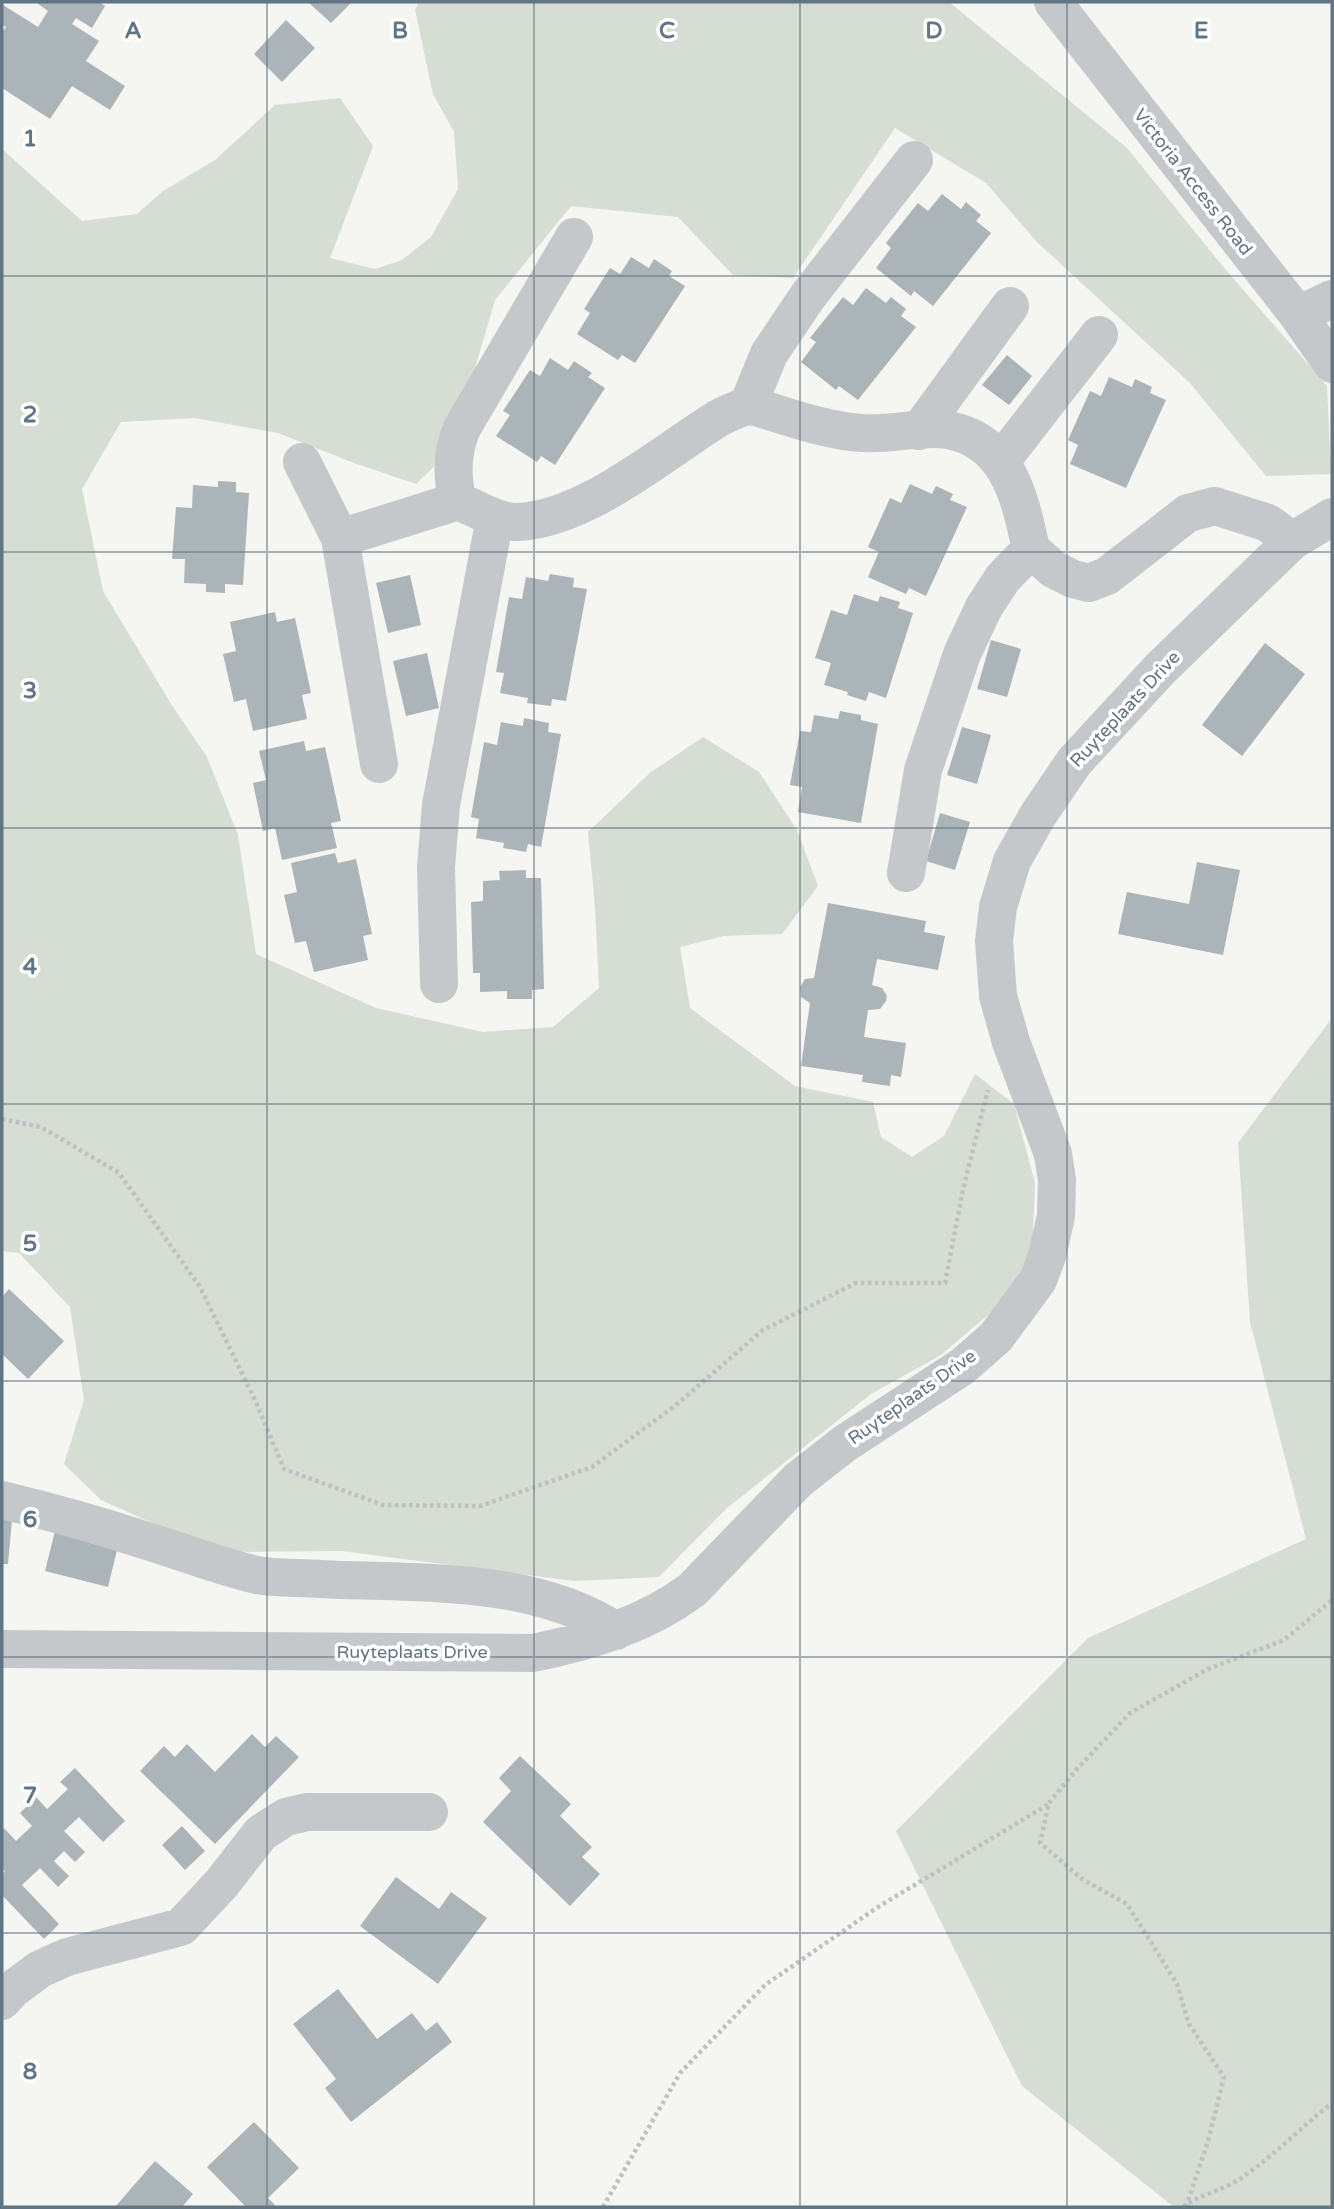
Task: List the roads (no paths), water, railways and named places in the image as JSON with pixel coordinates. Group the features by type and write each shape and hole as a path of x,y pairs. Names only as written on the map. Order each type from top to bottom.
{"street":[{"name":"Victoria Access Road","path":"1053,2 1298,315 1332,364"},
{"path":"340,538 458,501 495,518 517,523 566,511 690,439 715,420 748,404 769,355 808,296 914,160"},
{"path":"458,501 454,485 454,453 462,428 574,237"},
{"path":"1298,315 1332,299"},
{"path":"919,430 1010,306"},
{"path":"1001,461 1099,335"},
{"path":"748,404 858,433 887,435 919,430 947,430 967,436 1001,461 1016,490 1031,549 1053,569 1073,579 1089,583 1107,576 1188,513 1215,506 1268,523 1292,541"},
{"path":"302,462 340,538 379,764"},
{"name":"Ruyteplaats Drive","path":"2,1649 533,1653 564,1647 639,1623 673,1604 692,1590 798,1480 844,1444 962,1366 996,1336 1038,1280 1047,1256 1056,1216 1057,1180 1053,1154 1011,1042 998,996 995,930 998,907 1012,861 1074,762 1160,668 1292,541 1332,517"},
{"path":"439,984 436,867 441,805 495,518"},
{"path":"906,873 923,770 962,654 984,607 1003,578 1031,549"},
{"path":"2,1500 73,1517 260,1575 449,1583 521,1594 559,1602 580,1610 616,1631"},
{"path":"2,2001 40,1969 67,1957 181,1927 222,1883 261,1833 286,1817 307,1812 429,1812"}]}
